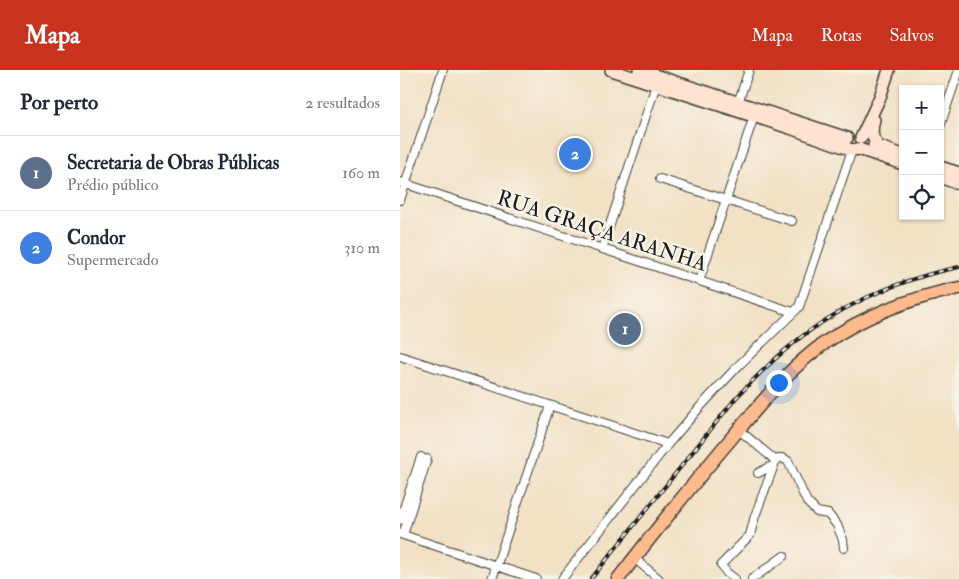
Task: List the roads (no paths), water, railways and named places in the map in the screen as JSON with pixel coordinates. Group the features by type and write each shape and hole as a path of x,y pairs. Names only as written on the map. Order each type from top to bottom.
{"main road":[{"path":"612,70 737,106 854,143 899,162"},
{"path":"639,70 737,106 754,116 854,143 880,147 899,154"},
{"path":"880,147 872,136 872,129 889,70"},
{"path":"854,143 865,120 880,97"},
{"path":"944,168 959,173"},
{"path":"944,178 959,184"},
{"path":"618,579 688,489 738,430 782,379 808,356 842,332 867,318 906,302 959,288"}],"street":[{"path":"400,200 403,183 443,70"},
{"path":"737,106 748,70"},
{"path":"944,114 959,70"},
{"path":"602,249 656,84"},
{"path":"699,281 754,116"},
{"path":"562,579 668,444 738,366 800,307 854,143"},
{"path":"660,178 792,222"},
{"name":"RUA GRAÇA ARANHA","path":"403,183 793,312"},
{"path":"400,356 668,444"},
{"path":"492,579 550,406"},
{"path":"738,430 774,462"},
{"path":"400,520 424,458 401,535 536,579"},
{"path":"758,473 782,458 788,461 807,502 817,512 828,514 837,525 844,548"},
{"path":"735,579 721,565 750,535 753,516 774,462"},
{"path":"752,579 784,556"},
{"path":"634,558 659,579"}],"railway":[{"path":"591,579 735,399 784,351 823,322 866,298 912,280 959,267"}],"place":[{"name":"Condor","path":"575,154"},
{"name":"Secretaria de Obras Públicas","path":"625,329"}]}
